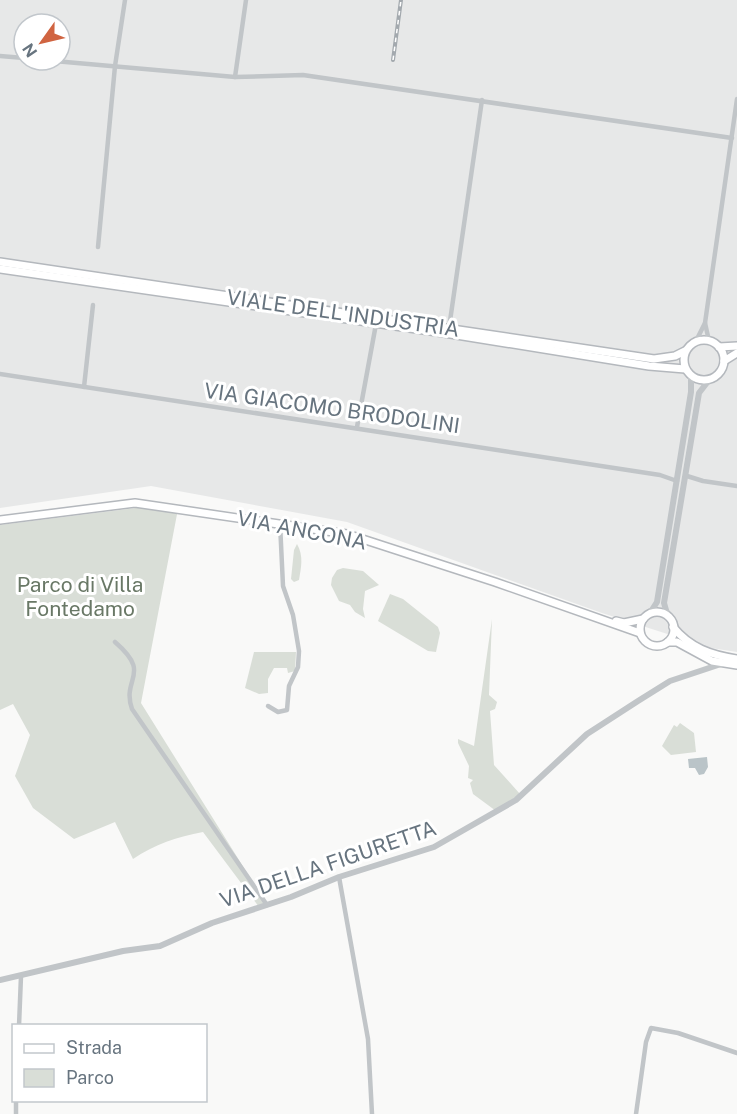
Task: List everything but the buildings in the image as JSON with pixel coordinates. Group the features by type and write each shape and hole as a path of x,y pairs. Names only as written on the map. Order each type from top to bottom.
{"main road":[{"name":"VIALE DELL'INDUSTRIA","path":"0,262 654,359 675,356 685,351"},
{"name":"VIALE DELL'INDUSTRIA","path":"0,269 649,366 685,369"},
{"path":"737,346 719,347 709,341 696,341 685,351 685,369 691,376 709,380 719,373 724,361 737,353"},
{"path":"719,347 724,361"},
{"name":"VIA ANCONA","path":"0,520 135,503 347,534 640,633 646,642 653,645 677,642 712,660 737,664"},
{"path":"640,633 643,619 650,614 660,612 668,617 682,638 699,649 714,655 737,659"},
{"name":"VIA ANCONA","path":"593,616 624,623 643,619"},
{"path":"668,642 673,627"}],"street":[{"path":"98,247 115,66 125,0"},
{"path":"235,77 246,0"},
{"path":"72,62 235,77 303,75 732,138"},
{"path":"696,341 705,323 737,99"},
{"path":"449,328 482,100"},
{"path":"84,387 93,304"},
{"path":"705,323 709,341"},
{"name":"VIALE DELL'INDUSTRIA","path":"357,427 376,324"},
{"name":"VIA GIACOMO BRODOLINI","path":"0,374 357,427 677,478"},
{"path":"650,614 657,602 691,392 691,376"},
{"path":"668,617 664,603 699,393 709,380"},
{"path":"686,479 737,486"},
{"path":"268,706 278,712 287,710 289,686 298,667 294,615 283,586 280,565 280,523"},
{"path":"116,642 133,661 136,673 128,698 132,710 267,905"},
{"name":"VIA DELLA FIGURETTA","path":"0,980 123,951 159,946 212,923 267,905 339,877 434,847 516,800 587,734 638,701 670,681 715,664 728,663"},
{"path":"339,877 368,1039 372,1114"},
{"path":"19,1024 21,976"},
{"path":"636,1114 646,1042 651,1028 678,1033 737,1053"}],"shaded area":[{"path":"0,0 737,0 737,652 711,648 602,613 347,522 151,486 0,508"},
{"path":"707,757 708,767 704,774 699,775 695,768 689,768 688,759"}],"green space":[{"name":"Parco di Villa Fontedamo","path":"136,508 178,509 141,703 267,905 259,907 203,832 166,842 133,859 115,822 74,839 33,808 15,776 30,735 13,704 0,710 0,525"},
{"path":"297,544 301,553 301,566 299,580 294,582 291,579 294,550"},
{"path":"343,568 363,571 379,585 365,591 363,609 365,618 355,612 350,605 339,601 331,585 337,570"},
{"path":"390,594 403,599 438,627 440,633 436,652 428,651 378,621"},
{"path":"492,619 489,695 497,702 495,709 490,711 494,765 520,794 496,811 473,794 470,783 473,780 468,778 469,766 458,743 458,739 474,746"},
{"path":"254,652 296,652 295,671 288,673 287,668 274,668 268,679 268,693 259,694 245,688"},
{"path":"680,723 694,733 696,752 671,755 662,746 674,725 677,727"}],"railway":[{"path":"393,60 401,0"}]}
